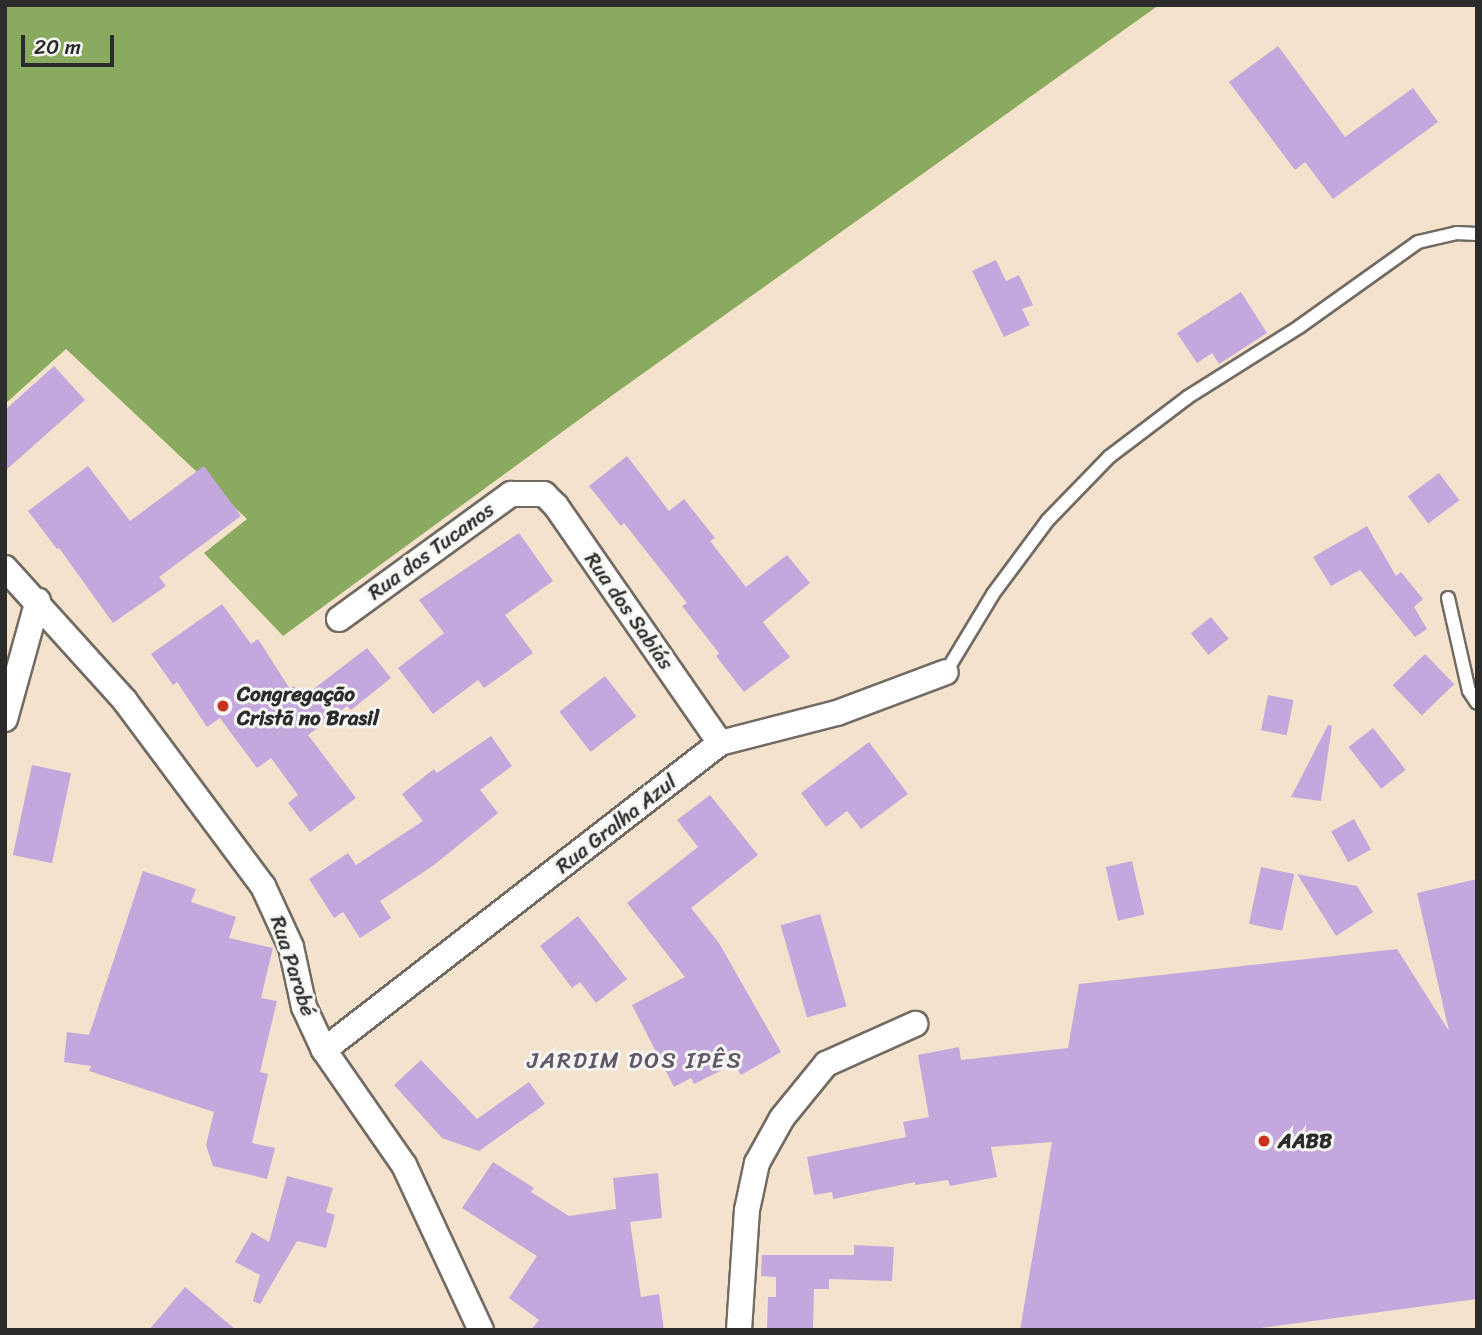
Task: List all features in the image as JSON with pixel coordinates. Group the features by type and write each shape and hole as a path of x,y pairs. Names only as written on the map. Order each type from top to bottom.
{"street":[{"name":"Rua dos Tucanos","path":"339,619 511,494 527,492"},
{"name":"Rua dos Sabiás","path":"527,492 544,495 555,506 720,743"},
{"name":"Rua Parobé","path":"5,568 38,600 125,701 263,886 290,947 304,1007 324,1050 404,1165 481,1330"},
{"path":"5,719 38,600"},
{"name":"Rua Gralha Azul","path":"324,1050 720,743 837,713 946,672"},
{"path":"739,1330 747,1210 757,1163 782,1118 826,1064 915,1024"}],"lane":[{"path":"946,672 993,594 1048,520 1109,457 1188,397 1299,327 1418,243 1456,233 1477,234"},
{"path":"1448,598 1469,691 1477,703"}],"green space":[{"path":"5,5 1159,5 610,397 283,636 204,553 247,519 66,349 5,404"}],"building":[{"path":"1278,46 1345,137 1413,88 1438,122 1333,199 1305,162 1295,170 1229,82"},
{"path":"996,260 1006,281 1019,275 1033,305 1022,309 1030,325 1004,337 972,271"},
{"path":"1241,292 1267,333 1219,364 1212,353 1197,363 1177,333"},
{"path":"54,366 85,400 5,471 5,410"},
{"path":"627,456 669,511 684,499 715,538 710,541 746,587 787,555 810,583 763,622 790,657 744,692 716,656 719,653 682,606 687,603 624,523 621,526 589,486"},
{"path":"88,466 130,521 204,466 241,516 159,577 166,586 113,623 59,548 57,549 28,511"},
{"path":"1439,473 1459,500 1428,524 1408,496"},
{"path":"1367,526 1396,576 1401,572 1423,599 1414,607 1427,629 1415,637 1360,570 1331,586 1313,557"},
{"path":"519,533 553,581 505,615 533,653 484,688 478,680 433,714 398,668 444,633 419,600"},
{"path":"222,604 251,644 258,639 290,689 294,686 303,697 367,648 391,678 351,710 347,706 308,735 356,798 310,832 288,803 298,795 271,758 257,768 220,718 207,727 177,682 173,685 151,654"},
{"path":"1211,617 1229,639 1208,655 1191,633"},
{"path":"1425,654 1454,684 1422,715 1393,685"},
{"path":"605,676 636,716 591,752 559,712"},
{"path":"1268,695 1294,700 1287,735 1261,730"},
{"path":"1328,725 1332,726 1321,801 1291,797"},
{"path":"1373,728 1406,770 1381,789 1349,747"},
{"path":"491,736 512,766 480,790 498,813 434,865 380,901 391,918 360,938 343,912 334,918 309,879 348,853 356,865 423,821 402,794 434,769 437,773"},
{"path":"869,742 908,794 861,829 847,811 826,827 801,793"},
{"path":"32,765 71,773 52,863 13,855"},
{"path":"710,795 758,855 691,908 719,943 781,1052 741,1075 734,1064 694,1084 691,1078 674,1087 632,1005 685,977 627,903 698,847 677,820"},
{"path":"1354,819 1371,850 1348,862 1331,832"},
{"path":"1132,861 1144,915 1118,921 1106,867"},
{"path":"1261,867 1294,874 1282,931 1249,924"},
{"path":"143,871 196,889 191,902 236,917 229,938 273,948 261,998 277,1001 260,1072 268,1074 252,1143 275,1148 267,1179 213,1166 206,1145 214,1112 89,1071 91,1066 64,1062 67,1032 89,1035"},
{"path":"1297,874 1357,886 1373,912 1336,936"},
{"name":"AABB","path":"1477,879 1477,1299 1245,1330 1020,1330 1052,1142 991,1147 997,1177 950,1186 948,1180 915,1185 915,1182 833,1199 832,1192 814,1195 807,1157 906,1137 903,1122 929,1117 918,1055 959,1047 961,1060 1068,1048 1079,984 1397,949 1449,1031 1417,893"},
{"path":"820,914 846,1006 807,1018 781,925"},
{"path":"578,916 627,979 596,1003 580,982 572,988 540,946"},
{"path":"421,1060 477,1119 529,1082 545,1104 479,1151 442,1138 394,1085"},
{"path":"493,1162 534,1188 531,1192 569,1216 616,1209 613,1178 658,1173 662,1218 630,1222 641,1297 659,1294 664,1330 531,1330 539,1320 509,1298 537,1256 462,1208"},
{"path":"287,1176 333,1188 326,1212 335,1215 326,1248 297,1241 260,1304 253,1301 260,1275 235,1262 252,1232 269,1242"},
{"path":"854,1245 894,1247 892,1281 829,1279 829,1289 814,1289 813,1330 767,1330 768,1297 776,1297 776,1277 761,1276 762,1255 854,1255"},
{"path":"185,1287 236,1330 149,1330"}],"place":[{"name":"Congregação Cristã no Brasil","path":"223,706"},
{"name":"AABB","path":"1264,1141"}],"district":[{"name":"JARDIM DOS IPÊS","path":"635,1061"}]}
